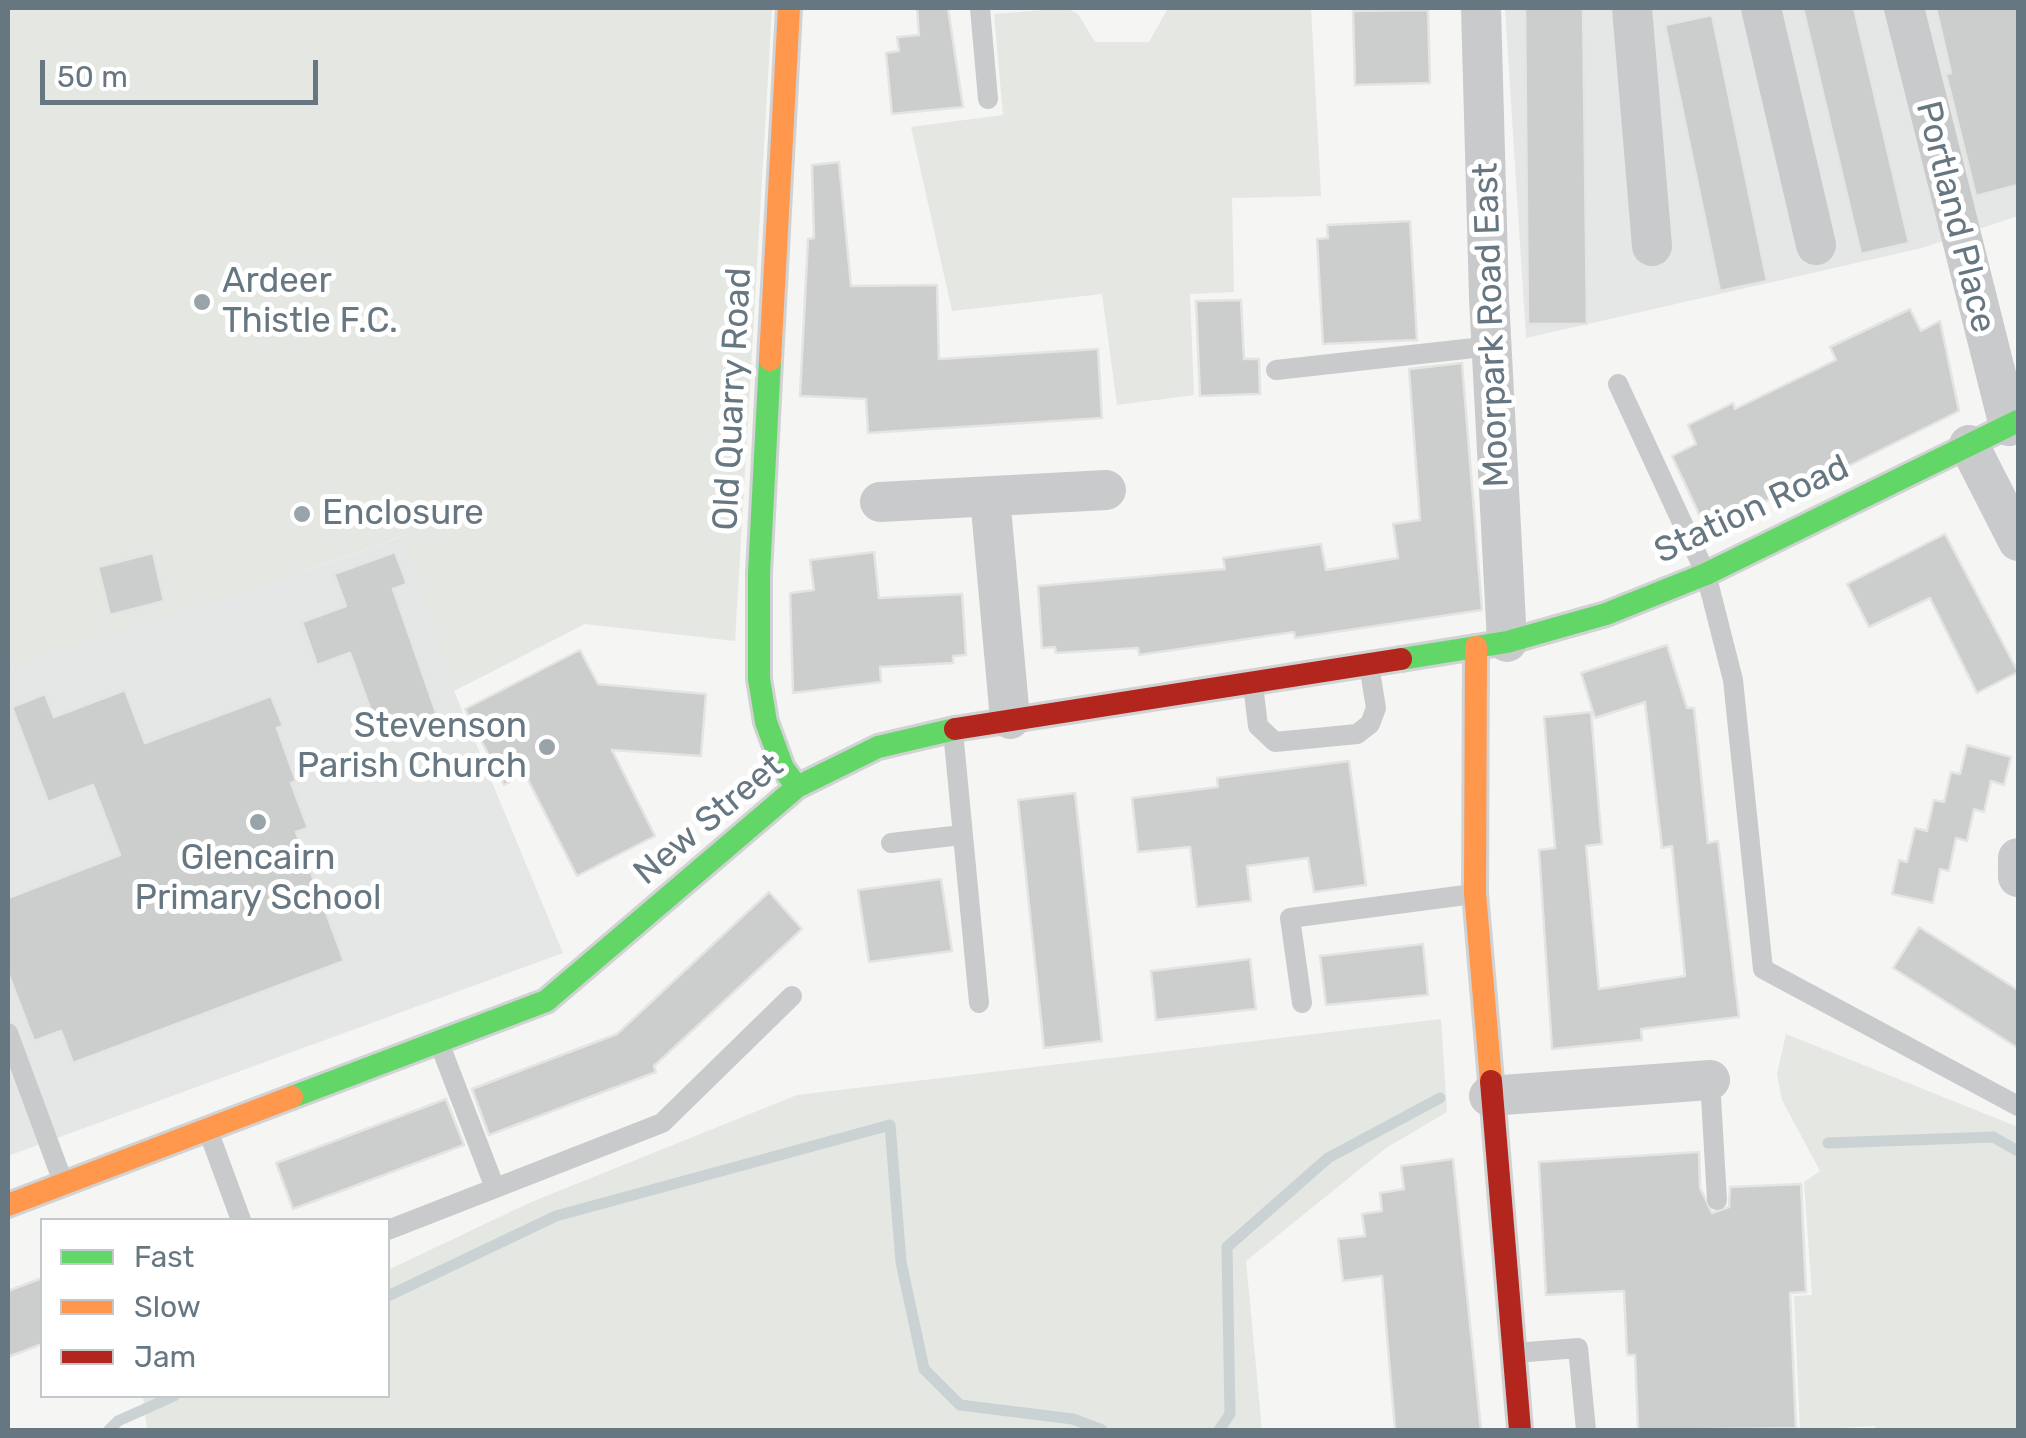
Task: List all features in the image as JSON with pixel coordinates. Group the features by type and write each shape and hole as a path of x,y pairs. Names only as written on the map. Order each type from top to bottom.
{"street":[{"name":"Old Quarry Road","path":"789,8 760,573 759,679 766,722 783,768 796,787"},
{"name":"Moorpark Road East","path":"1482,8 1492,346 1491,644"},
{"path":"1632,8 1652,246"},
{"path":"1761,8 1816,245"},
{"name":"Portland Place","path":"1904,8 2014,424"},
{"name":"Station Road","path":"1491,644 1606,614 1706,574 2014,424"},
{"path":"1970,445 2018,540"},
{"path":"880,502 1106,490"},
{"path":"990,497 1010,720"},
{"name":"New Street","path":"8,1205 526,1010 571,984 796,787 878,747 952,729 1491,644"},
{"path":"1491,644 1475,894 1520,1430"},
{"path":"2018,858 2018,877"},
{"path":"1489,1096 1710,1080"}],"lane":[{"path":"980,8 988,99"},
{"path":"1276,370 1492,346"},
{"path":"1618,384 1706,574 1734,680 1764,969 2018,1106"},
{"path":"1252,682 1258,726 1274,742 1357,734 1370,724 1376,708 1369,664"},
{"path":"952,729 979,1003"},
{"path":"891,844 962,835"},
{"path":"1302,1002 1290,918 1475,894"},
{"path":"390,1229 662,1123 792,996"},
{"path":"8,1034 64,1184"},
{"path":"440,1043 495,1188"},
{"path":"1710,1080 1716,1200"},
{"path":"208,1131 240,1218"},
{"path":"1513,1354 1578,1348 1586,1430"}],"shaded area":[{"path":"8,8 772,8 735,641 585,624 454,691 402,536 252,590 8,666"},
{"path":"1066,8 1078,14 1095,42 1149,42 1168,8 1311,8 1321,196 1232,198 1234,292 1190,294 1194,395 1117,405 1102,294 952,311 911,127 1003,115 994,14"},
{"path":"1505,8 2018,8 2018,216 1922,248 1526,338"},
{"name":"Glencairn Primary School","path":"403,536 454,691 563,953 8,1156 8,666 252,590"},
{"path":"1441,1019 1447,1112 1386,1148 1246,1261 1262,1430 147,1430 143,1398 390,1398 390,1269 529,1203 797,1095"},
{"path":"1786,1034 2018,1127 2018,1430 1876,1430 1875,1426 1800,1430 1794,1296 1812,1295 1804,1182 1820,1171 1782,1100 1777,1074"}],"building":[{"path":"917,8 948,8 963,107 892,114 886,53 899,51 897,37 919,35"},
{"path":"1525,8 1583,8 1587,324 1528,324"},
{"path":"1803,8 1854,8 1909,243 1861,254"},
{"path":"1936,8 2018,8 2018,185 1976,196 1946,74 1951,73"},
{"path":"1428,10 1430,83 1355,85 1353,11"},
{"path":"1712,15 1767,281 1720,291 1665,25"},
{"path":"839,162 851,286 937,285 939,359 1098,349 1102,418 868,433 866,399 800,396 808,239 814,238 812,165"},
{"path":"1410,221 1417,340 1323,344 1317,239 1328,238 1327,225"},
{"path":"1241,300 1244,359 1259,359 1260,394 1200,396 1196,301"},
{"path":"1910,309 1921,331 1940,321 1959,411 1790,495 1788,491 1706,529 1672,456 1696,444 1688,425 1733,403 1735,409 1836,360 1830,347"},
{"path":"1462,363 1482,610 1295,638 1294,632 1139,655 1138,648 1056,653 1055,647 1042,648 1038,586 1225,569 1223,558 1321,544 1326,570 1398,558 1393,524 1420,520 1409,369"},
{"path":"1945,534 2018,672 1977,693 1930,598 1869,627 1847,584"},
{"path":"395,552 407,584 393,589 438,718 381,739 350,653 317,665 302,622 346,606 334,574"},
{"path":"874,552 879,598 962,594 966,655 953,656 953,663 880,667 881,682 793,693 790,593 814,590 810,560"},
{"path":"153,553 164,601 110,615 98,567"},
{"path":"1667,645 1687,708 1694,708 1708,843 1718,841 1739,1017 1641,1029 1642,1040 1552,1049 1539,850 1555,848 1544,717 1591,712 1602,844 1586,846 1599,989 1685,976 1672,846 1662,848 1645,702 1595,718 1581,673"},
{"name":"Stevenson Parish Church","path":"580,650 598,684 706,694 701,756 612,750 655,836 577,876 525,774 504,785 465,709"},
{"path":"125,690 145,743 271,696 283,726 277,728 296,781 291,783 308,828 296,832 344,961 73,1063 61,1031 34,1041 8,973 8,898 120,855 93,785 48,802 12,707 45,694 54,717"},
{"path":"1967,745 2011,757 2004,785 1991,781 1984,812 1974,809 1967,841 1956,838 1949,871 1940,869 1933,903 1892,894 1899,860 1907,862 1915,828 1927,831 1934,800 1944,802 1951,772 1960,774"},
{"path":"1349,761 1366,885 1314,892 1308,858 1247,866 1251,901 1197,907 1190,847 1138,852 1132,798 1218,787 1217,778"},
{"path":"1075,793 1102,1041 1044,1048 1018,800"},
{"path":"941,879 952,951 869,962 858,890"},
{"path":"769,892 802,929 654,1066 656,1072 489,1135 472,1089 617,1034"},
{"path":"1919,927 2018,990 2018,1048 1893,968"},
{"path":"1423,944 1428,995 1326,1005 1320,956"},
{"path":"1250,959 1256,1009 1156,1020 1151,971"},
{"path":"446,1099 464,1145 293,1209 276,1163"},
{"path":"1699,1152 1700,1188 1712,1213 1729,1207 1730,1187 1801,1184 1806,1292 1790,1293 1796,1428 1638,1430 1635,1355 1627,1355 1624,1291 1546,1295 1539,1162"},
{"path":"1453,1159 1481,1430 1395,1430 1382,1276 1343,1281 1338,1239 1365,1236 1362,1214 1382,1211 1380,1193 1404,1189 1401,1166"},
{"path":"40,1279 40,1345 8,1357 8,1291"}],"waterway":[{"path":"1219,1430 1230,1414 1227,1247 1328,1158 1440,1098"},
{"path":"390,1295 556,1216 890,1125 901,1262 924,1369 960,1405 1073,1419 1102,1430"},
{"path":"1828,1143 1993,1137 2018,1151"},
{"path":"109,1430 118,1421 170,1398"}],"traffic: fast":[{"path":"770,360 759,573 759,679 766,722 783,768 797,787"},
{"path":"1401,659 1507,642 1606,614 1706,574 2018,421"},
{"path":"292,1097 546,1001 797,787 878,747 955,729"}],"traffic: slow":[{"path":"770,360 789,8"},
{"path":"1476,647 1475,893 1491,1081"},
{"path":"8,1205 292,1097"}],"traffic: jam":[{"path":"955,729 1401,659"},
{"path":"1491,1081 1520,1430"}],"place":[{"name":"Ardeer Thistle F.C.","path":"202,302"},
{"name":"Enclosure","path":"302,514"},
{"name":"Stevenson Parish Church","path":"547,747"},
{"name":"Glencairn Primary School","path":"258,822"}]}
